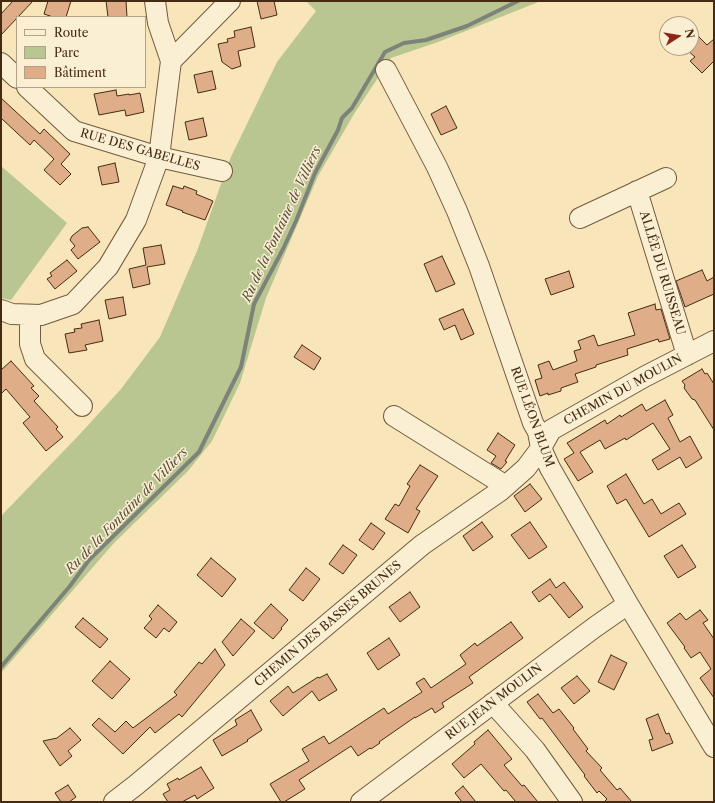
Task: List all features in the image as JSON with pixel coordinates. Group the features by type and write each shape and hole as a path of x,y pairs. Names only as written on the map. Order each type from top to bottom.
{"street":[{"path":"1,310 12,314 41,315 73,304 108,267 136,220 159,157 171,61 158,23 155,1"},
{"path":"171,61 230,1"},
{"path":"1,63 16,77"},
{"name":"RUE LÉON BLUM","path":"386,70 437,167 458,211 479,266 532,422 538,432 541,448 550,468 628,604 714,747"},
{"name":"RUE DES GABELLES","path":"28,88 74,131 159,157 222,172"},
{"path":"580,218 666,178"},
{"name":"ALLÉE DU RUISSEAU","path":"637,191 687,355"},
{"path":"30,314 30,344 35,359 82,406"},
{"name":"CHEMIN DU MOULIN","path":"541,448 551,430 644,377 714,341"},
{"path":"394,416 506,486"},
{"name":"CHEMIN DES BASSES BRUNES","path":"114,802 136,786 422,545 500,491 526,468 541,448"},
{"name":"RUE JEAN MOULIN","path":"361,802 628,604"},
{"path":"493,703 535,750 572,802"}],"green space":[{"path":"306,1 541,1 438,42 391,58 354,114 318,176 266,298 240,383 212,441 188,471 114,543 1,673 1,516 121,389 160,337 197,251 230,159 277,62 316,11"},
{"path":"1,166 67,223 11,300 1,298"}],"building":[{"path":"13,1 33,1 19,16 16,16 16,19 1,35 1,14"},
{"path":"48,1 71,1 66,16 50,16 44,14"},
{"path":"106,1 126,1 127,16 108,16"},
{"path":"257,1 274,1 277,15 261,19"},
{"path":"251,27 255,47 238,51 241,66 232,69 222,62 218,44 228,42 227,39 235,37 234,31"},
{"path":"699,37 707,45 714,39 714,61 702,73 690,61 695,57 694,56 699,56"},
{"path":"212,71 216,89 198,93 194,75"},
{"path":"116,90 117,96 140,93 144,112 126,116 125,110 99,115 94,94"},
{"path":"1,98 40,134 44,129 70,154 61,164 71,174 60,185 44,170 54,159 34,140 30,145 1,118"},
{"path":"446,106 457,128 441,135 431,114"},
{"path":"203,118 207,136 189,140 185,122"},
{"path":"115,163 119,182 102,185 98,167"},
{"path":"173,186 183,189 184,186 197,191 196,194 213,201 205,220 166,205"},
{"path":"88,227 100,242 78,259 71,250 75,246 70,240 72,236 82,228"},
{"path":"161,245 165,264 147,267 150,284 133,288 129,269 146,265 143,248"},
{"path":"442,256 455,284 436,292 424,264"},
{"path":"67,260 77,271 55,289 47,279 52,276 50,273"},
{"path":"702,270 707,281 714,277 714,294 685,307 676,281"},
{"path":"569,271 574,287 551,295 545,279"},
{"path":"123,297 126,315 109,319 105,300"},
{"path":"655,304 656,310 661,309 670,339 659,342 658,339 627,349 628,355 596,365 596,367 575,374 578,382 561,388 561,391 540,396 535,380 542,378 538,365 549,361 553,370 577,361 574,351 581,349 578,341 594,335 598,346 635,335 628,313"},
{"path":"463,309 474,334 461,340 455,325 444,330 439,319"},
{"path":"99,320 103,341 85,345 87,350 69,353 65,334 75,332 74,329 82,328 81,324"},
{"path":"302,345 321,358 314,370 294,357"},
{"path":"11,361 34,386 31,388 39,396 34,401 58,427 56,429 63,437 46,451 23,423 30,417 6,389 1,394 1,370"},
{"path":"702,369 705,374 707,373 714,384 714,430 695,400 692,399 684,388 685,385 682,381"},
{"path":"665,400 673,415 668,418 680,442 690,436 702,458 686,468 680,457 658,470 652,460 670,449 653,423 626,440 625,438 605,449 600,440 580,452 593,472 578,481 564,459 574,453 567,443 605,420 607,424 620,415 621,417 642,404 646,411"},
{"path":"498,433 515,445 505,461 507,462 501,469 491,463 496,456 487,450"},
{"path":"420,465 438,476 416,509 420,511 408,533 385,519 395,504 399,506 410,486 407,484"},
{"path":"626,474 644,504 652,499 661,514 679,503 686,514 649,537 626,499 617,504 607,486"},
{"path":"530,484 542,499 525,512 514,496"},
{"path":"482,522 493,537 473,551 463,536"},
{"path":"530,522 547,547 529,559 511,535"},
{"path":"371,523 385,533 373,550 359,540"},
{"path":"343,545 357,555 343,574 329,564"},
{"path":"682,545 696,567 678,578 664,556"},
{"path":"211,558 236,579 222,597 197,575"},
{"path":"306,568 320,579 303,601 289,590"},
{"path":"550,579 556,588 564,582 583,607 569,618 550,594 539,602 532,592"},
{"path":"410,592 420,607 400,622 389,607"},
{"path":"271,604 288,620 273,639 254,623"},
{"path":"158,605 177,622 169,632 164,628 156,638 144,628 152,619 149,616"},
{"path":"700,610 708,620 703,623 714,639 714,698 700,678 711,669 700,652 691,658 684,648 685,647 667,623 680,613 686,620"},
{"path":"83,618 108,639 100,648 75,627"},
{"path":"241,619 255,631 233,656 222,642"},
{"path":"511,622 523,638 469,677 473,683 442,703 444,707 435,713 432,708 415,717 379,742 380,743 358,756 351,746 299,780 305,789 284,802 281,802 270,784 309,761 302,749 324,736 329,744 384,708 388,714 422,692 416,683 424,678 431,688 466,664 460,655 475,643 477,646"},
{"path":"389,638 400,655 378,670 367,653"},
{"path":"215,649 225,665 182,717 179,714 155,733 150,727 123,754 92,725 99,718 115,732 126,721 133,728 177,695 174,692 199,662 202,664"},
{"path":"611,655 627,663 614,690 598,682"},
{"path":"110,661 130,679 112,699 92,681"},
{"path":"327,674 337,690 319,701 312,691 283,716 270,701 288,686 293,693 318,677 319,678"},
{"path":"577,676 590,691 574,704 561,688"},
{"path":"538,694 553,713 559,709 588,749 586,751 602,768 600,770 617,790 620,788 632,802 604,802 607,799 599,791 597,793 542,718 540,719 527,702"},
{"path":"251,710 262,730 247,740 248,741 222,756 213,740 237,725 235,720"},
{"path":"658,714 666,734 669,733 673,743 652,751 649,740 653,739 646,719"},
{"path":"70,728 81,740 68,751 72,756 60,766 43,741 57,738"},
{"path":"488,730 512,759 504,765 538,802 516,802 506,790 504,791 481,764 464,778 452,764 475,744 474,742"},
{"path":"201,767 214,788 197,799 195,795 182,802 168,802 163,794 170,790 167,784 178,778 179,780"},
{"path":"68,785 76,797 69,802 61,802 55,793"},
{"path":"463,786 476,802 462,802 455,793"}],"waterway":[{"name":"Ru de la Fontaine de Villiers","path":"1,667 70,586 89,560 199,452 241,367 254,304 283,249 315,173 338,130 342,118 352,108 385,52 404,43 426,40 467,26 518,1"}]}
